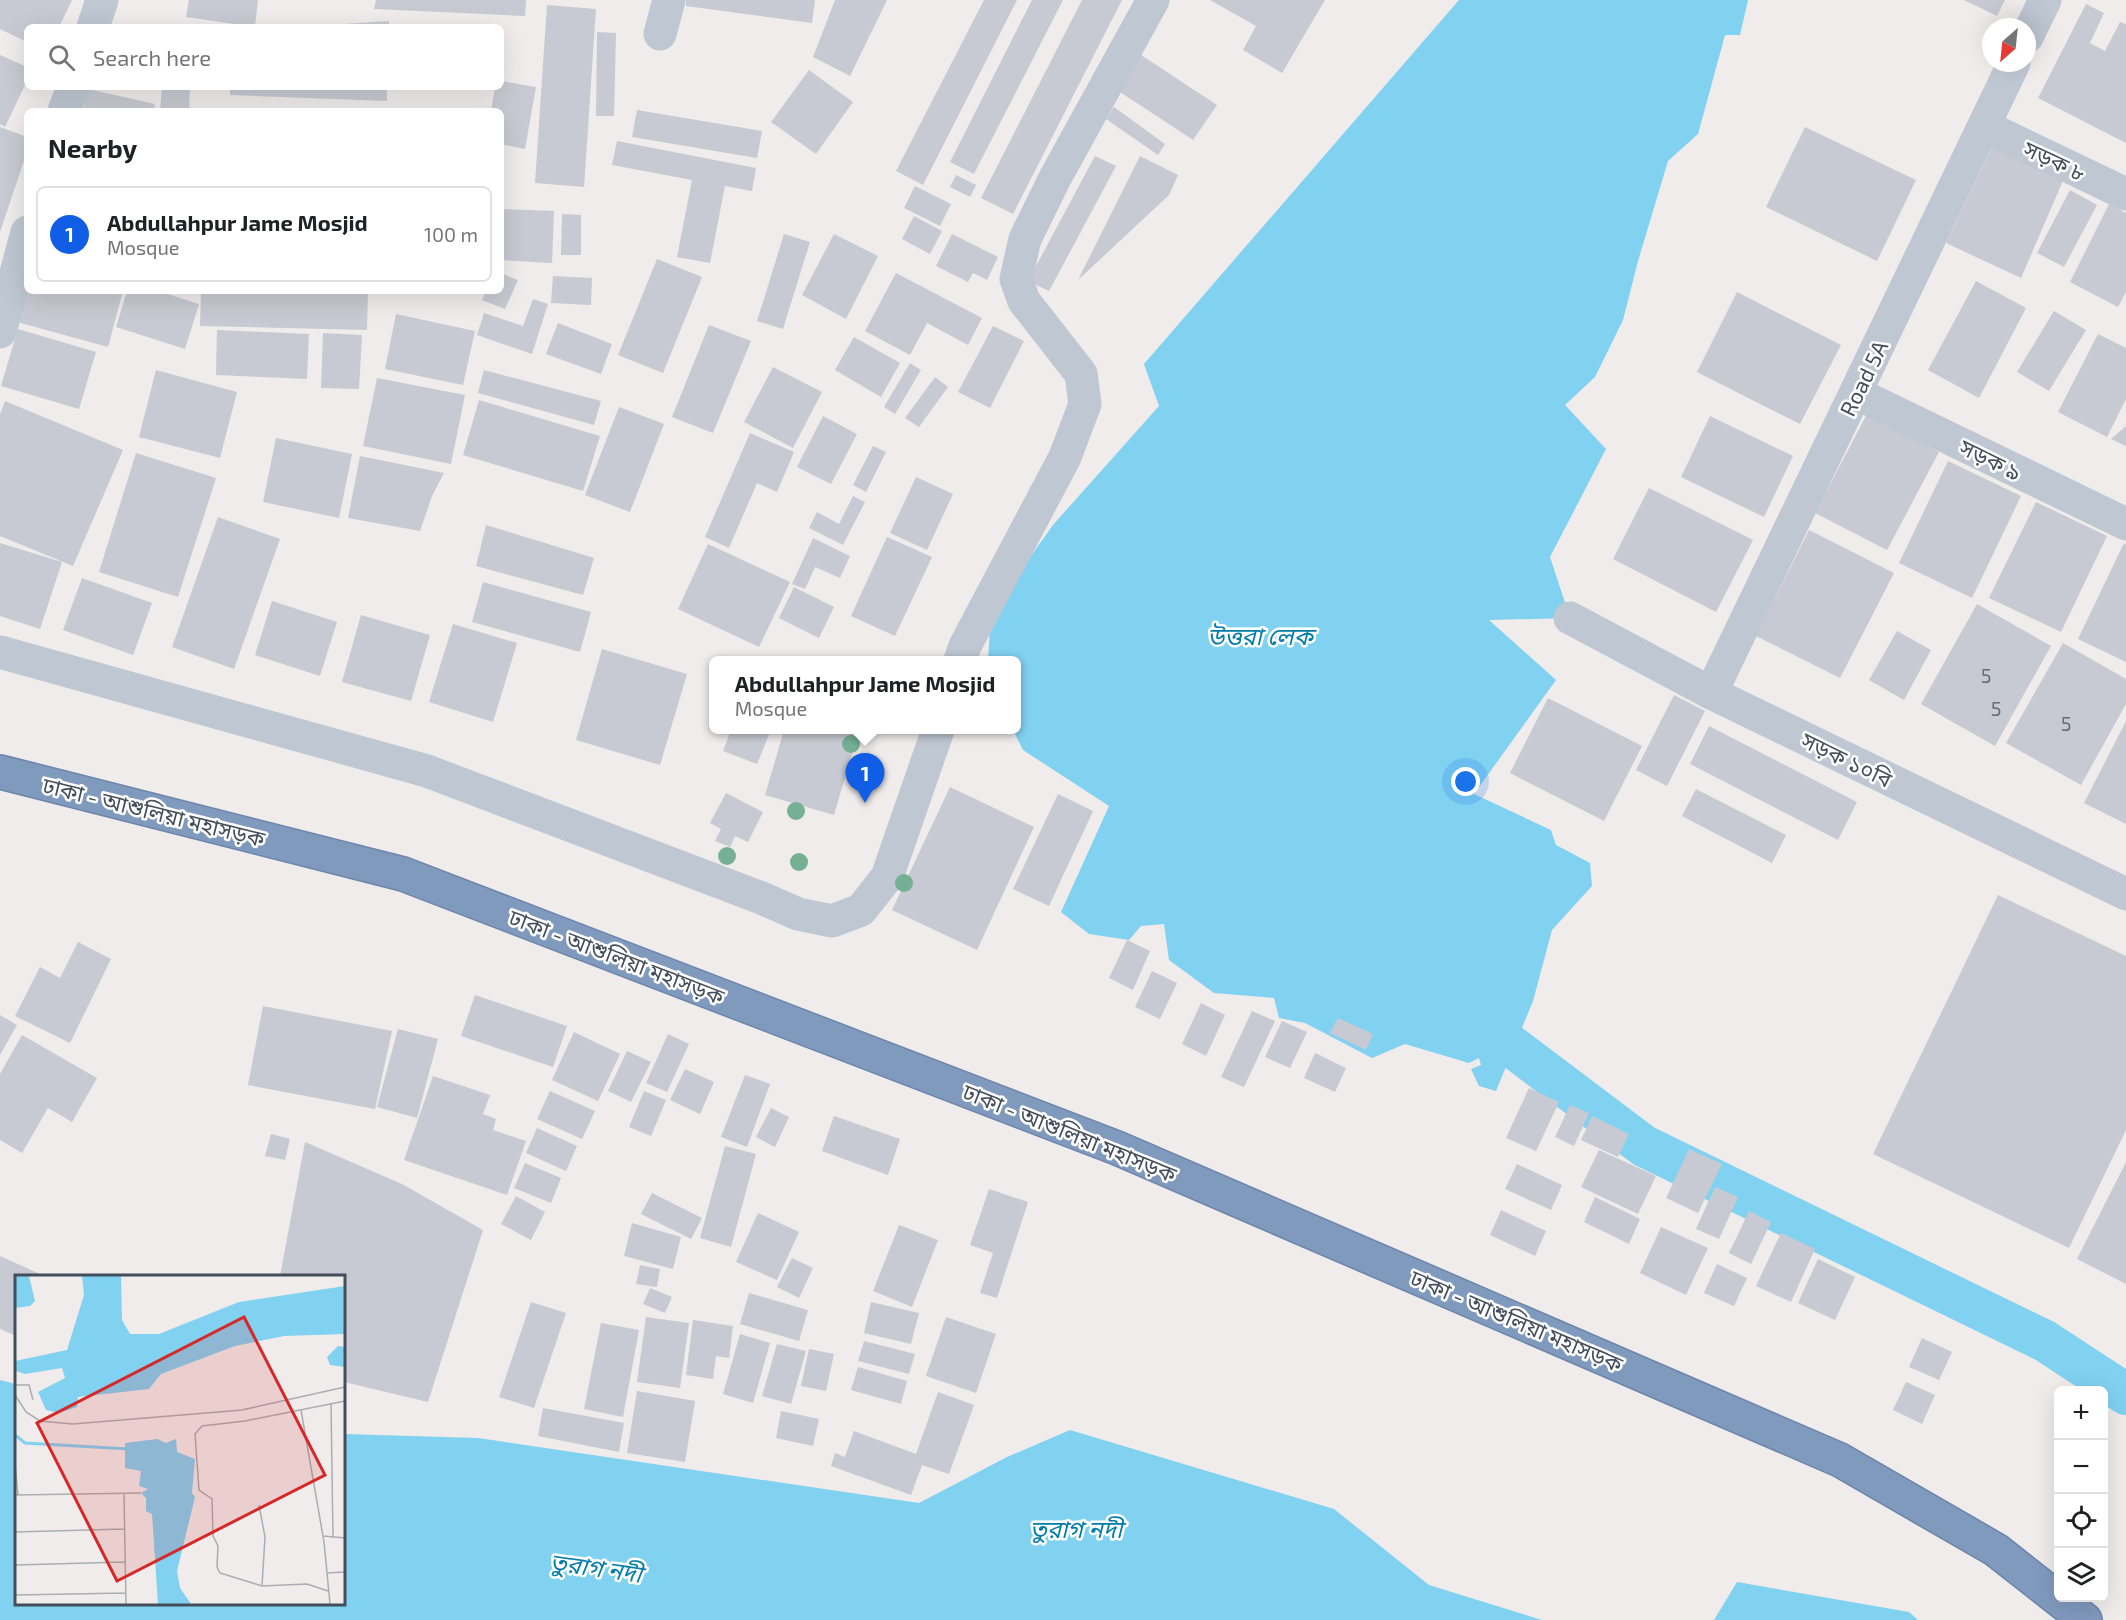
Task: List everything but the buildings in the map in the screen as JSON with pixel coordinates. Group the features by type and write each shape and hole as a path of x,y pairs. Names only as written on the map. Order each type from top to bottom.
{"highway":[{"name":"ঢাকা - আশুলিয়া মহাসড়ক","path":"0,772 403,874 1117,1148 1840,1460 1996,1550 2085,1620"}],"street":[{"path":"94,24 102,0"},
{"path":"660,34 669,0"},
{"path":"961,656 1065,457 1085,404 1082,374 1024,301 1016,279 1025,239 1055,178 1153,0"},
{"path":"2036,18 2045,0"},
{"name":"Road 5A","path":"1711,693 2010,72"},
{"path":"65,108 72,90"},
{"name":"সড়ক ৮","path":"1984,126 2126,194"},
{"path":"0,332 24,243"},
{"name":"সড়ক ৯","path":"1856,393 2126,524"},
{"name":"সড়ক ১০বি","path":"1570,618 1711,693 2126,894"},
{"path":"0,652 427,771 759,897 798,914 832,921 861,910 887,877 936,734"}],"water":[{"name":"উত্তরা লেক","path":"1459,0 1748,0 1740,35 1725,35 1698,134 1668,161 1623,320 1595,377 1565,405 1606,449 1550,557 1570,618 1489,620 1556,680 1474,794 1551,830 1556,845 1590,863 1592,886 1552,930 1533,1001 1496,1091 1479,1086 1471,1069 1481,1065 1479,1058 1469,1063 1405,1044 1372,1058 1305,1023 1279,1018 1274,998 1214,993 1169,960 1164,924 1141,926 1129,940 1089,934 1061,912 1109,806 1023,750 1015,734 1021,734 1021,656 988,656 991,612 1053,525 1159,406 1144,364"},
{"name":"তুরাগ নদী","path":"0,1380 15,1384 15,1605 345,1605 345,1434 478,1438 919,1503 1007,1457 1070,1430 1334,1509 1429,1585 1542,1620 0,1620"},
{"path":"1737,1582 1909,1612 1918,1620 1714,1620"}],"waterway":[{"path":"1469,1011 1486,1027 1644,1146 2045,1341 2126,1394"}],"place":[{"name":"Abdullahpur Jame Mosjid","path":"865,803"}]}
